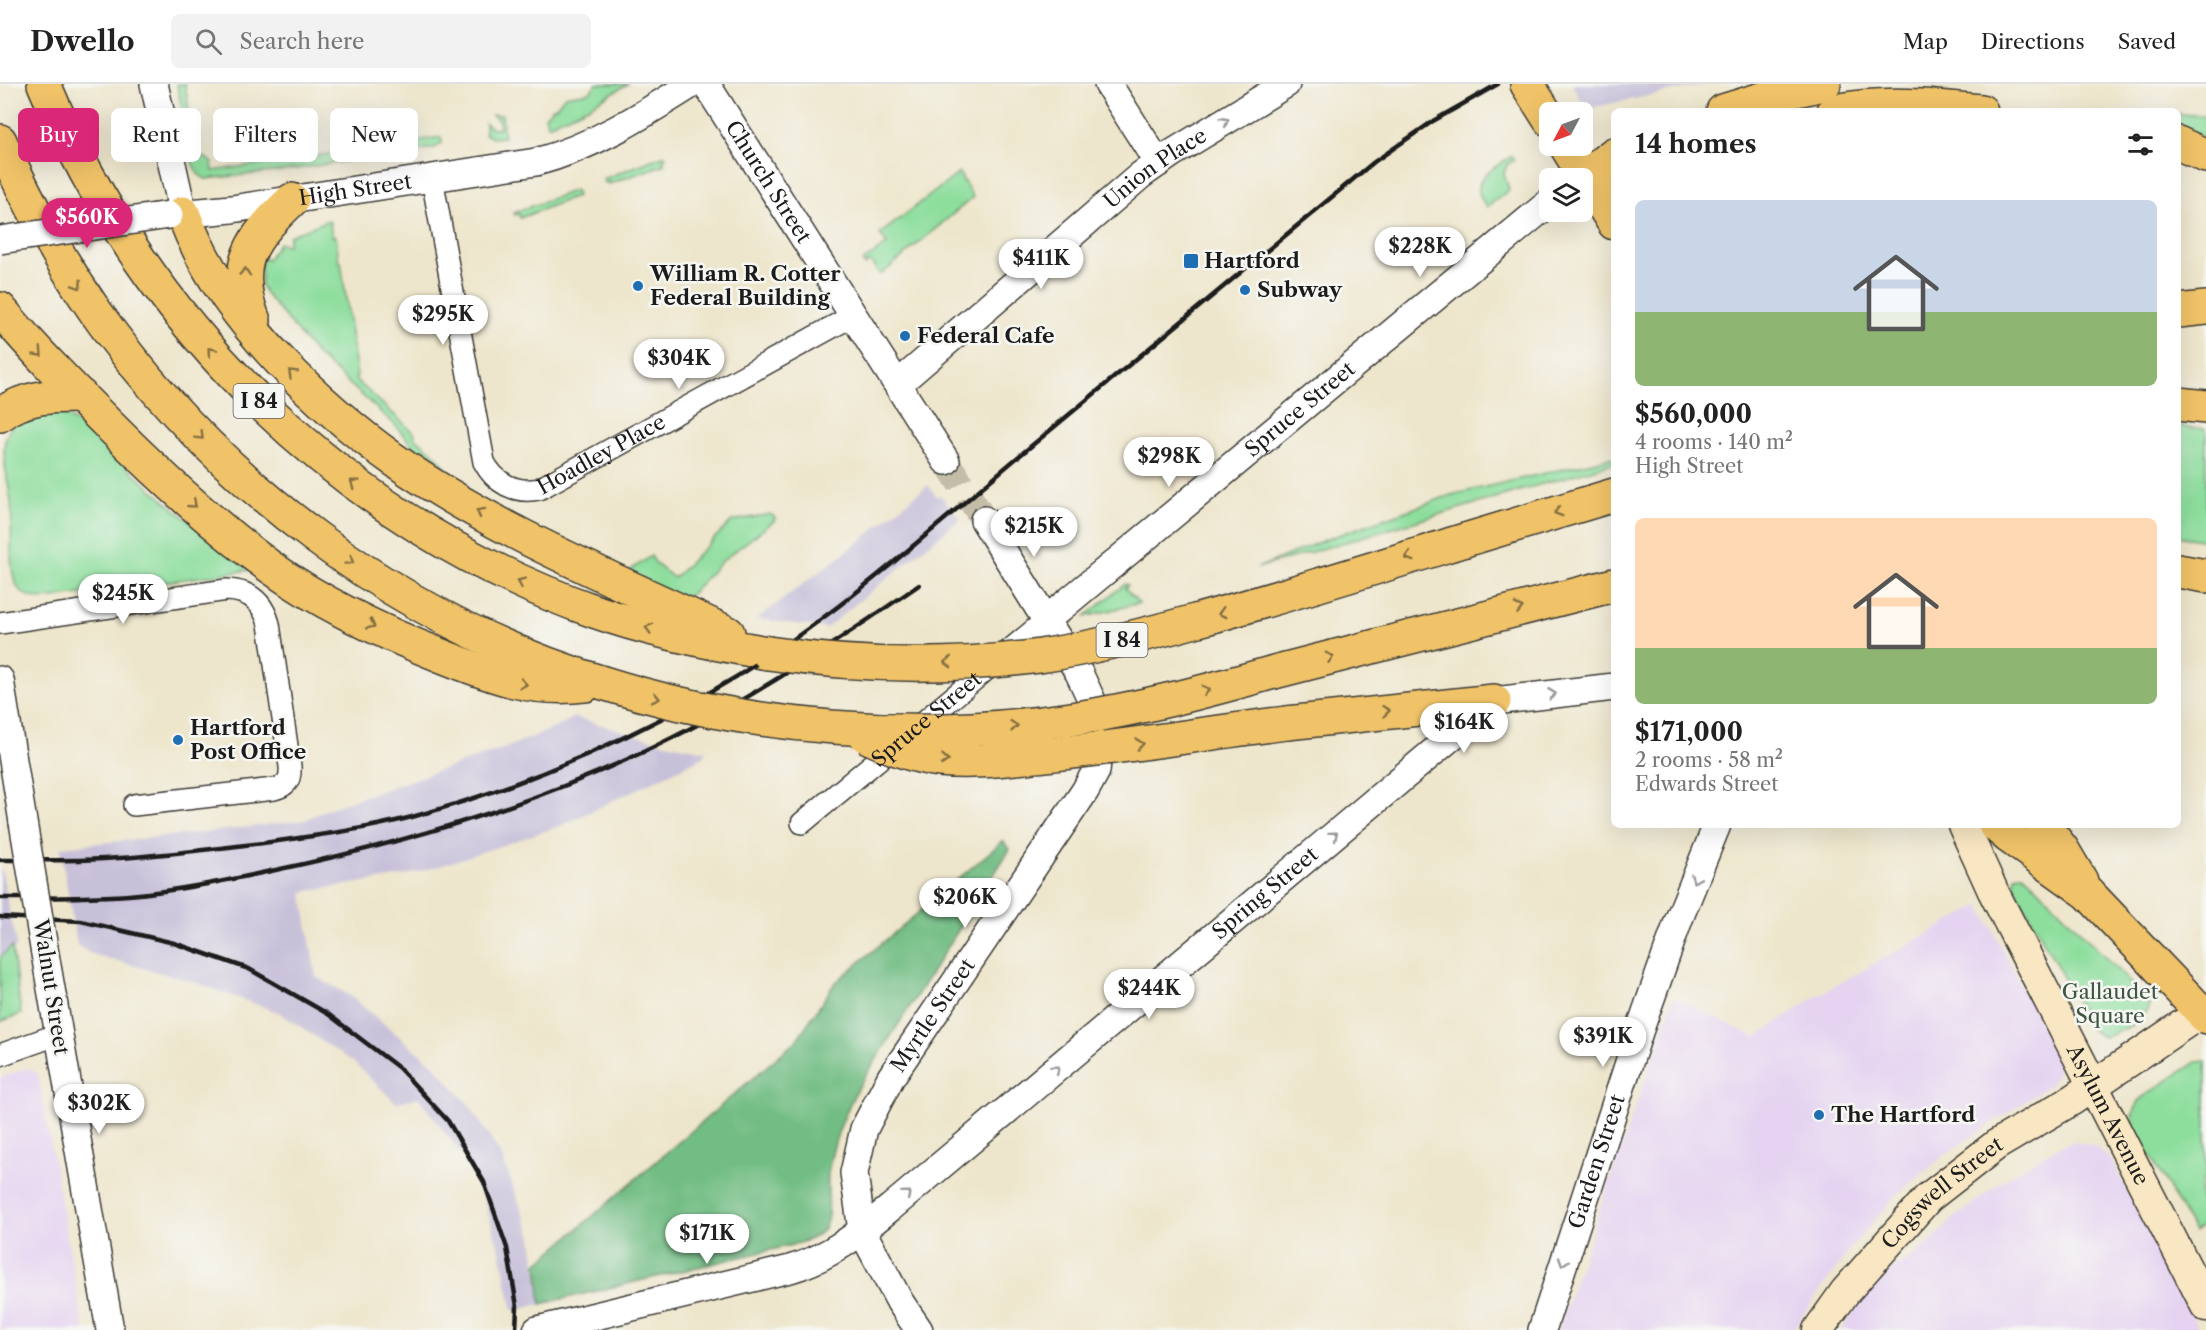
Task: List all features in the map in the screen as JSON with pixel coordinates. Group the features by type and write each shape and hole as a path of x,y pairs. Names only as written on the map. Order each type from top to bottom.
{"main road":[{"path":"1527,84 1539,103"},
{"path":"1733,108 1775,95 1824,84"},
{"name":"I 84","path":"46,86 87,173 132,250 174,308 262,405 333,468 406,520 485,565 575,604 678,635 768,652 855,661 1005,660 1077,650 1238,609 1611,496"},
{"path":"1863,108 1882,106 1922,108"},
{"path":"0,141 46,233 89,302 131,359 186,421 244,478 328,546 406,597 481,636 541,662 600,682 709,710 773,720 851,728 969,729 1070,719 1130,708 1611,586"},
{"path":"2181,144 2206,156"},
{"path":"1574,156 1595,182 1611,217"},
{"path":"1595,182 1598,166 1611,156"},
{"path":"267,347 248,304 244,283 244,265 260,235 292,200"},
{"path":"176,214 190,231 220,284 244,320 267,347 333,412 395,460 468,506 589,568 768,652"},
{"path":"0,309 81,396 176,489 269,566 315,596 417,646 507,680 536,686 574,686 600,682"},
{"path":"0,415 18,403 34,398 81,396"},
{"path":"2181,404 2206,406"},
{"path":"2181,572 2206,576"},
{"path":"851,728 908,753 938,760 956,761 1080,751 1287,723 1494,701"},
{"name":"Asylum Avenue","path":"1964,828 1993,891 2206,1306"},
{"path":"1999,828 2088,893 2204,1013"},
{"path":"2045,828 2062,849 2088,893"},
{"name":"Cogswell Street","path":"1818,1330 1845,1292 1880,1250 1928,1198 1996,1145 2093,1086 2204,1013"}],"street":[{"path":"154,84 176,214"},
{"name":"High Street","path":"0,240 176,214 232,209 529,164 561,154 615,130 692,84"},
{"name":"Church Street","path":"706,84 946,460"},
{"path":"1108,84 1158,163"},
{"name":"Union Place","path":"898,384 1158,163 1286,84"},
{"name":"Hoadley Place","path":"432,178 484,462 492,476 503,484 521,490 539,489 855,315"},
{"name":"Spruce Street","path":"802,823 1539,211"},
{"path":"984,520 1046,620"},
{"path":"0,623 223,590 238,591 251,596 264,609 269,624 290,766 288,782 285,786 274,789 135,805"},
{"name":"Myrtle Street","path":"919,1330 900,1302 861,1231 854,1173 864,1129 891,1077 1052,843 1096,771 1100,735 1099,716 1079,673 1046,620"},
{"name":"Walnut Street","path":"0,680 58,1034 110,1330"},
{"path":"1494,701 1611,687"},
{"name":"Spring Street","path":"537,1330 801,1266 833,1252 1494,701"},
{"name":"Garden Street","path":"1542,1330 1639,1032 1679,919 1717,828"},
{"path":"0,1055 58,1034"}],"shaded area":[{"path":"1572,84 1707,84 1593,107 1593,102 1581,102"},
{"path":"928,485 937,497 940,495 960,519 826,628 757,619 860,541"},
{"path":"574,717 660,742 706,751 704,757 560,826 403,876 302,892 316,977 349,995 435,1066 469,1105 501,1155 532,1237 541,1304 513,1311 500,1252 482,1194 463,1156 418,1097 396,1103 353,1062 280,1013 197,983 89,953 77,945 60,847 305,820 325,810 505,748 555,728"},
{"path":"0,863 17,947 0,957"},
{"name":"The Hartford","path":"1980,905 2056,1054 2059,1066 2051,1084 1947,1153 1898,1194 1853,1245 1792,1330 1558,1330 1674,997 1755,1037 1817,996"},
{"path":"27,1068 38,1074 84,1330 0,1330 0,1078"},
{"name":"The Hartford","path":"2076,1142 2095,1146 2112,1161 2199,1330 1841,1330 1877,1279 1920,1251 1957,1216 2004,1180 2060,1146"}],"green space":[{"path":"177,84 185,84 189,108 182,108"},
{"path":"596,84 628,84 588,107 548,125 545,116 565,96 590,92"},
{"path":"2181,114 2206,116 2206,138 2181,127"},
{"path":"492,115 502,115 504,137 492,138 485,134 485,123 493,129 500,128 499,121"},
{"path":"441,137 442,143 435,148 418,151 418,140"},
{"path":"330,154 330,162 342,162 205,179 198,174 192,162 201,162 201,157 205,157 212,163 213,171 273,162 318,162 318,155"},
{"path":"665,155 666,158 663,160 665,164 609,184 603,179"},
{"path":"1512,156 1514,160 1507,165 1504,173 1509,190 1487,207 1481,198 1480,183 1490,171"},
{"path":"959,173 973,197 882,274 879,274 870,261 865,265 862,262 887,244 880,234"},
{"path":"575,190 577,196 520,218 519,214 514,213"},
{"path":"329,220 332,236 336,236 339,262 341,262 357,376 355,379 415,434 414,436 440,460 452,479 434,470 394,424 315,353 265,293 261,285 261,257 267,260 279,243 288,245 289,236"},
{"path":"56,411 90,432 166,502 250,570 45,599 22,593 17,586 12,567 12,512 5,464 5,442 17,421 27,416"},
{"path":"2181,426 2206,429 2206,541 2181,537"},
{"path":"1611,458 1611,464 1257,568 1327,539 1451,495"},
{"path":"771,514 775,518 774,521 722,561 685,600 626,573 651,556 656,564 674,578 732,521"},
{"path":"1125,584 1128,585 1125,588 1139,603 1084,617"},
{"path":"1003,841 1010,849 856,1091 833,1152 828,1174 827,1220 821,1232 811,1239 792,1245 541,1304 537,1264 796,1041 835,983"},
{"name":"Gallaudet Square","path":"2024,874 2143,996 2149,1005 2136,1021 2123,1030 2103,1037 2092,1030 2017,892 2014,883 2015,876"},
{"path":"12,947 21,1014 0,1022 0,957"},
{"path":"2206,1061 2206,1174 2200,1198 2206,1222 2194,1232 2135,1129 2132,1116 2140,1099 2196,1062"}],"tunnel":[{"path":"946,461 984,520"}],"railway":[{"path":"0,860 124,858 263,843 394,822 519,782 572,761 677,711 775,652 820,620 900,557 1374,162 1433,121 1498,84"},
{"path":"0,898 129,895 200,885 318,861 412,837 504,808 639,754 712,717 817,654 919,585"},
{"path":"0,917 81,921 174,943 249,969 328,1014 399,1068 448,1121 484,1182 507,1248 517,1306 516,1330"}],"place":[{"name":"Hartford","path":"1191,261"},
{"name":"William R. Cotter Federal Building","path":"638,286"},
{"name":"Subway","path":"1245,290"},
{"name":"Federal Cafe","path":"905,336"},
{"name":"Hartford Post Office","path":"178,740"},
{"name":"The Hartford","path":"1819,1115"}]}
